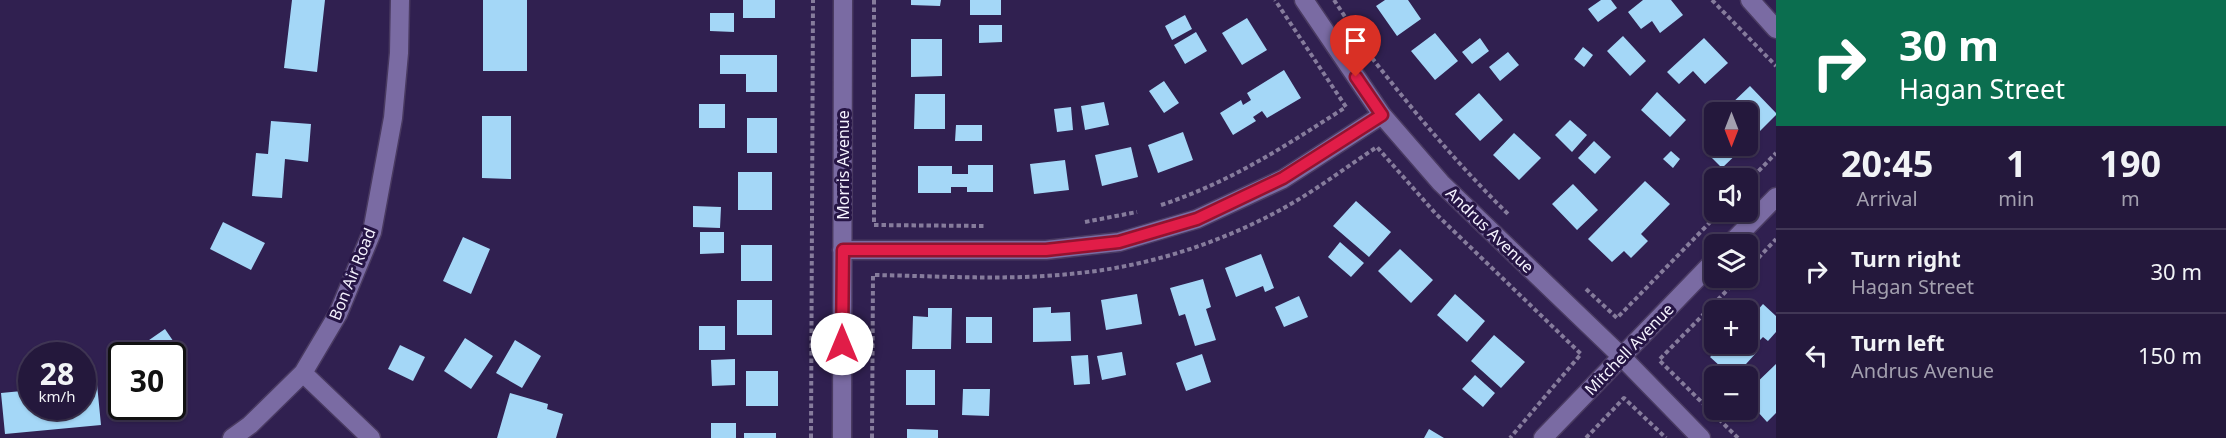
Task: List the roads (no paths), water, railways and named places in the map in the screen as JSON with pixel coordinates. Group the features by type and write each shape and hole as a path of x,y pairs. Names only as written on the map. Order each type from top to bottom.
{"street":[{"name":"Bon Air Road","path":"232,438 250,425 303,374 338,314 372,232 393,118 399,52 400,0"},
{"name":"Morris Avenue","path":"842,438 843,0"},
{"name":"Andrus Avenue","path":"1304,0 1382,115 1441,183 1621,356 1701,438"},
{"path":"1749,0 1776,29"},
{"path":"843,250 1046,250 1119,242 1197,219 1283,178 1382,115"},
{"path":"1740,234 1776,197"},
{"name":"Mitchell Avenue","path":"1543,438 1704,271"},
{"path":"303,374 371,438"}]}
